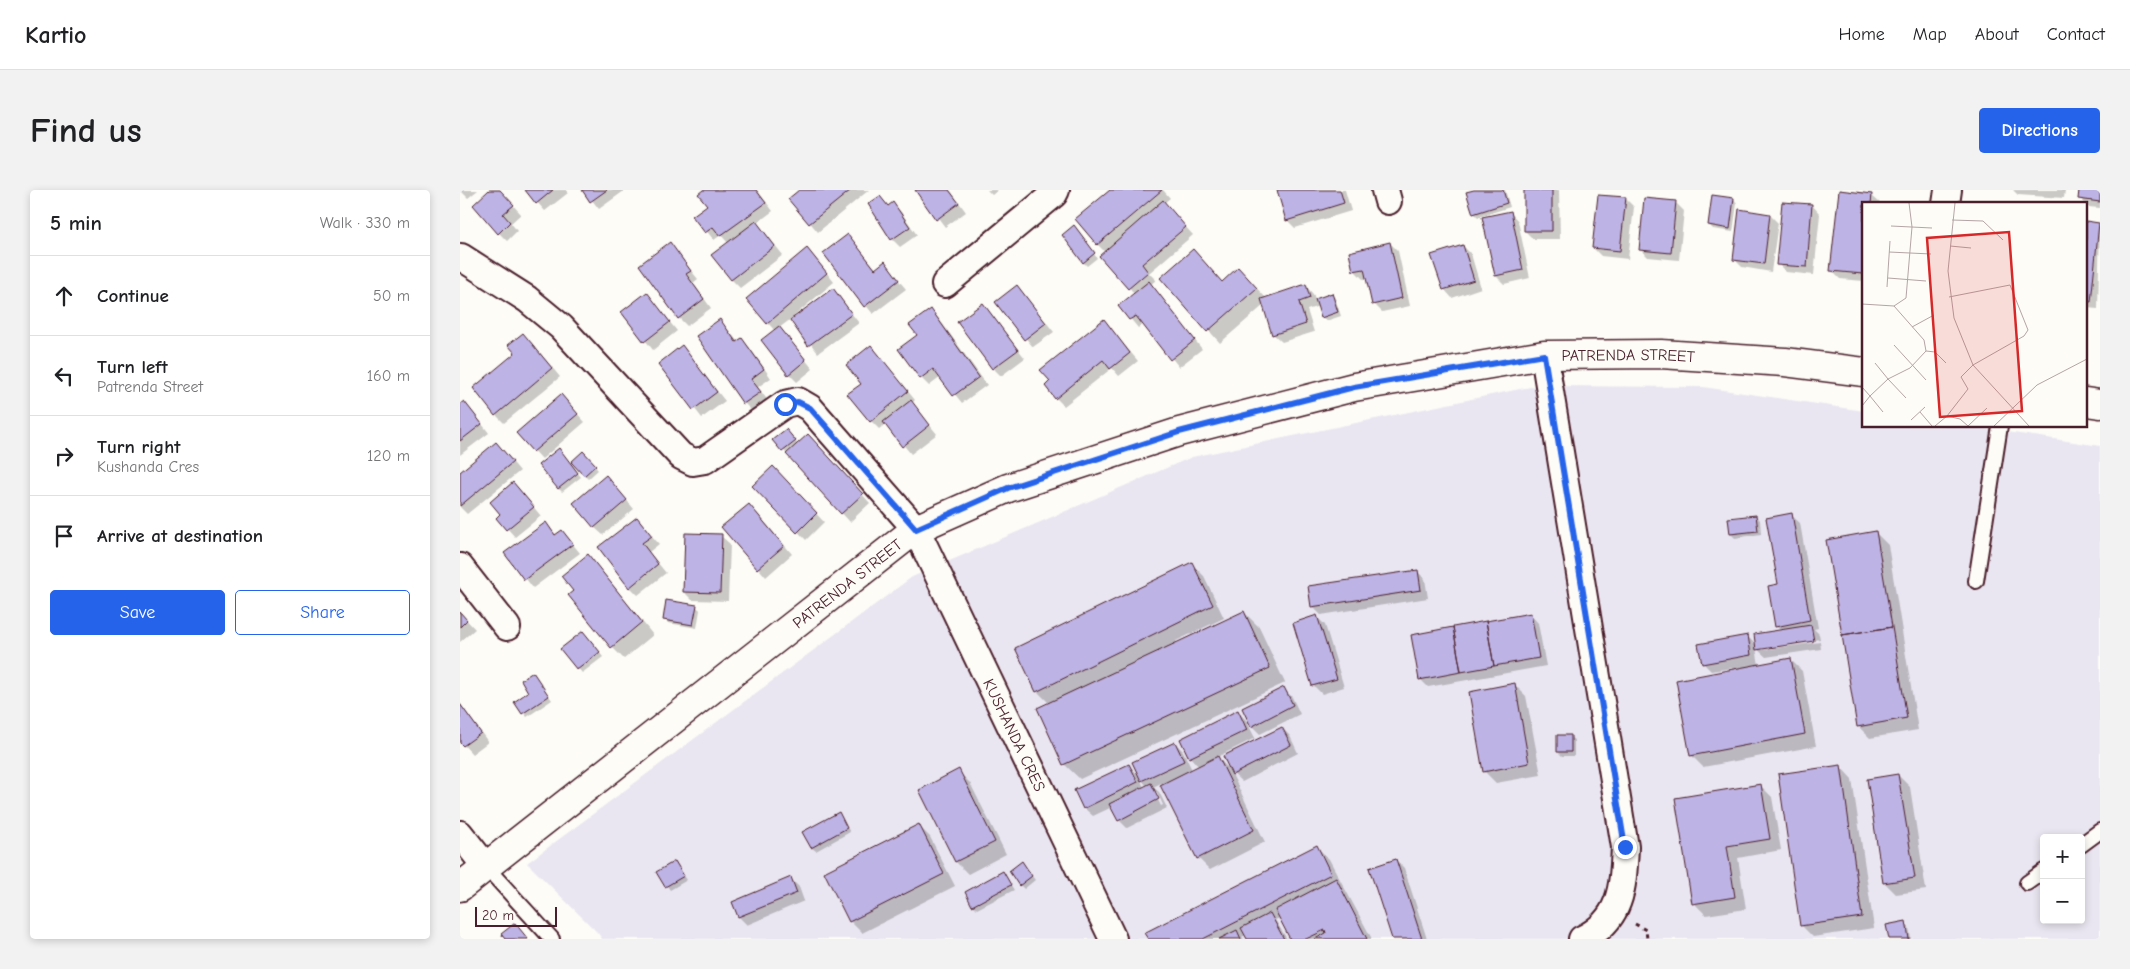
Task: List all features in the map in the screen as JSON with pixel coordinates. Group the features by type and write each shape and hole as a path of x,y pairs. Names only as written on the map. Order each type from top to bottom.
{"street":[{"path":"945,284 1054,194 1056,190"},
{"name":"KUSHANDA CRES","path":"460,258 527,299 561,327 681,456 693,462 705,460 785,404 798,402 810,408 916,529 1113,939"},
{"name":"PATRENDA STREET","path":"460,886 916,529 1008,488 1179,432 1354,387 1544,355 1661,354 1786,362 1862,372"},
{"path":"1544,355 1625,847 1623,882 1614,912 1597,932 1582,939"},
{"path":"460,567 508,627"},
{"path":"460,834 486,867"}],"lane":[{"path":"1976,582 2000,428"},
{"path":"2085,842 2100,831"},
{"path":"486,867 552,939"},
{"path":"2027,883 2040,874"}],"shaded area":[{"path":"1535,386 1703,387 1862,411 1862,428 1980,428 2100,446 2100,939 602,939 527,863 912,577 1192,457"}],"building":[{"path":"489,190 500,190 514,205 503,214 510,222 498,234 473,205"},
{"path":"525,190 553,190 536,204"},
{"path":"582,190 607,190 590,202"},
{"path":"703,190 756,190 766,203 720,236 713,227 705,233 692,216 707,205 698,194"},
{"path":"799,190 851,190 809,224 788,199"},
{"path":"915,190 949,190 959,203 936,220"},
{"path":"1110,190 1162,190 1097,245 1075,219"},
{"path":"1277,190 1340,190 1344,203 1286,221"},
{"path":"1474,190 1503,190 1507,203 1473,214 1466,192"},
{"path":"1524,190 1552,190 1552,231 1524,231"},
{"path":"1839,190 1872,194 1871,202 1862,202 1862,274 1830,271"},
{"path":"2079,190 2100,190 2100,202 2078,199"},
{"path":"1598,195 1626,197 1620,251 1592,248"},
{"path":"1712,195 1734,198 1730,229 1708,225"},
{"path":"880,196 888,206 893,202 910,227 891,240 868,204"},
{"path":"1644,198 1676,201 1671,253 1639,250"},
{"path":"1163,200 1186,227 1142,264 1148,272 1128,289 1099,256"},
{"path":"1782,202 1812,204 1807,267 1776,265"},
{"path":"1739,209 1770,214 1764,264 1733,260"},
{"path":"1511,211 1523,270 1495,276 1482,217"},
{"path":"756,221 775,246 731,280 711,255"},
{"path":"2088,221 2099,223 2091,302 2088,301"},
{"path":"1074,225 1095,253 1083,263 1062,235"},
{"path":"848,234 875,269 885,261 899,280 864,307 823,253"},
{"path":"670,242 691,271 686,274 704,299 678,319 639,265"},
{"path":"1390,242 1402,298 1372,305 1364,269 1353,271 1349,252"},
{"path":"1463,245 1474,280 1443,290 1431,255"},
{"path":"807,248 827,273 767,324 746,299"},
{"path":"1193,249 1222,282 1238,267 1257,288 1207,332 1160,278"},
{"path":"1149,281 1195,340 1170,360 1136,316 1129,320 1118,306"},
{"path":"1306,284 1310,298 1299,302 1306,324 1272,335 1261,299"},
{"path":"1017,285 1046,323 1024,340 995,302"},
{"path":"833,288 852,314 808,346 790,320"},
{"path":"647,292 670,322 644,342 621,312"},
{"path":"1332,293 1338,312 1321,318 1315,299"},
{"path":"983,303 1018,350 992,369 957,322"},
{"path":"931,309 979,377 953,396 933,369 920,379 898,349 917,335 909,325"},
{"path":"720,319 736,342 742,338 764,369 751,379 761,392 743,404 696,336"},
{"path":"1104,319 1130,353 1110,369 1103,360 1055,399 1045,386 1050,381 1040,370"},
{"path":"779,326 806,360 788,375 761,340"},
{"path":"523,333 552,368 495,416 473,388 515,353 508,345"},
{"path":"682,345 717,392 693,410 658,364"},
{"path":"871,345 908,391 870,422 847,394 861,384 846,365"},
{"path":"561,394 578,414 533,452 516,433"},
{"path":"911,400 930,425 902,447 883,422"},
{"path":"464,401 482,424 460,441 460,404"},
{"path":"786,429 796,441 782,452 772,440"},
{"path":"808,434 863,494 841,514 786,454"},
{"path":"496,442 513,462 460,506 460,472"},
{"path":"559,448 578,473 558,489 538,465"},
{"path":"583,451 596,465 584,476 571,462"},
{"path":"773,466 817,513 797,533 752,486"},
{"path":"606,475 627,500 594,528 573,503"},
{"path":"513,482 534,507 506,530 496,518 500,514 490,502"},
{"path":"749,504 784,546 757,569 721,527"},
{"path":"1792,513 1810,620 1775,627 1768,586 1778,584 1766,518"},
{"path":"1756,515 1758,531 1730,534 1728,518"},
{"path":"637,517 652,536 642,543 658,564 629,588 598,547"},
{"path":"546,522 555,535 562,530 573,544 524,580 504,553"},
{"path":"1876,531 1892,627 1842,635 1826,540"},
{"path":"685,533 722,534 720,593 683,592"},
{"path":"588,554 642,622 611,648 568,595 573,591 561,576"},
{"path":"1192,562 1213,605 1036,692 1015,648"},
{"path":"1418,570 1421,590 1311,607 1308,586"},
{"path":"666,600 697,605 693,625 663,620"},
{"path":"1244,611 1270,668 1063,765 1037,708"},
{"path":"460,612 467,620 460,627"},
{"path":"1531,613 1539,658 1494,666 1486,621"},
{"path":"1317,615 1337,679 1312,686 1293,623"},
{"path":"1486,621 1494,666 1461,672 1453,627"},
{"path":"1811,625 1814,641 1756,650 1754,634"},
{"path":"1453,627 1461,672 1419,680 1411,635"},
{"path":"1892,627 1907,718 1857,727 1842,635"},
{"path":"583,631 600,652 577,670 560,649"},
{"path":"1748,635 1751,655 1702,664 1698,644"},
{"path":"1791,658 1805,734 1690,756 1676,680"},
{"path":"533,672 549,696 522,714 514,702 528,692 521,680"},
{"path":"1515,683 1529,763 1483,772 1469,692"},
{"path":"1284,687 1293,705 1251,727 1242,708"},
{"path":"460,704 481,733 463,746 460,743"},
{"path":"1238,710 1247,730 1189,758 1180,739"},
{"path":"1282,727 1291,745 1232,775 1223,756"},
{"path":"1557,735 1571,735 1571,752 1557,752"},
{"path":"1175,742 1184,761 1141,781 1132,762"},
{"path":"1218,756 1254,830 1197,859 1160,785"},
{"path":"1129,764 1138,782 1083,809 1074,790"},
{"path":"1841,765 1862,917 1800,926 1778,774"},
{"path":"959,769 995,842 955,862 919,790"},
{"path":"1898,774 1915,878 1883,883 1867,779"},
{"path":"1151,783 1159,799 1118,821 1109,804"},
{"path":"1761,784 1770,839 1727,846 1735,897 1692,904 1675,798"},
{"path":"839,812 847,828 811,848 802,832"},
{"path":"919,824 944,874 849,922 824,872"},
{"path":"1317,845 1331,874 1203,939 1148,939 1144,933"},
{"path":"1396,859 1422,939 1392,939 1369,868"},
{"path":"675,861 684,876 665,887 656,872"},
{"path":"1022,861 1032,876 1019,886 1009,871"},
{"path":"1003,871 1011,885 972,906 965,892"},
{"path":"791,877 797,893 738,917 732,902"},
{"path":"1336,878 1367,939 1315,939 1326,933 1325,930 1306,939 1290,939 1275,910"},
{"path":"1270,913 1284,939 1247,939 1241,928"},
{"path":"1906,921 1909,939 1889,939 1886,925"},
{"path":"515,923 528,939 505,939 501,934"},
{"path":"1237,930 1241,939 1219,939"}],"route":[{"path":"785,404 798,402 810,408 916,529 1008,488 1179,432 1354,387 1544,355 1625,847"}]}
